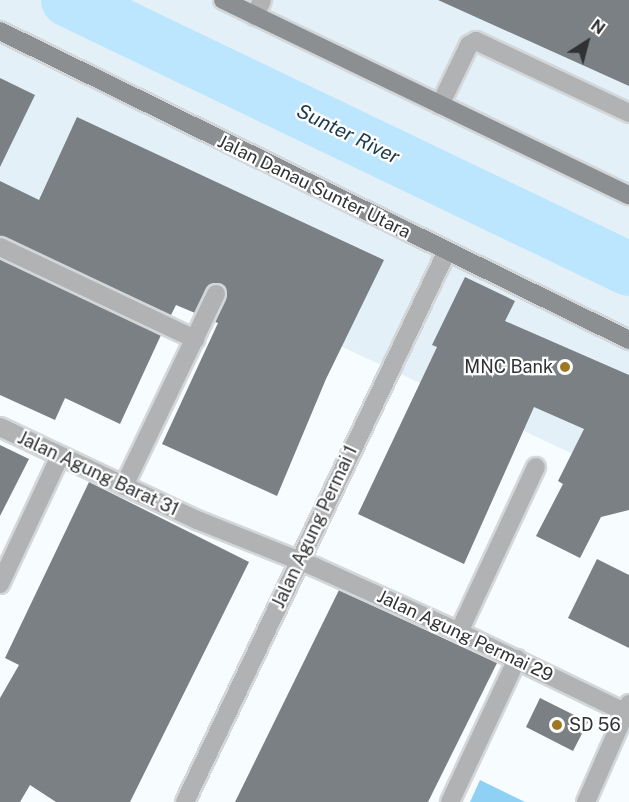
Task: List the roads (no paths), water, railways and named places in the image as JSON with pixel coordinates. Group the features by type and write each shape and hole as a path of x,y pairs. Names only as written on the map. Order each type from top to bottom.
{"main road":[{"path":"223,0 258,8 440,105 629,195"},
{"name":"Jalan Danau Sunter Utara","path":"0,31 446,253 629,340"}],"street":[{"path":"440,105 469,45 476,41 629,113"},
{"path":"0,247 195,339"},
{"name":"Jalan Agung Permai 1","path":"185,802 446,253"},
{"path":"124,486 216,294"},
{"name":"Jalan Agung Barat 31","path":"0,427 196,520 300,560"},
{"path":"0,584 60,456"},
{"path":"459,632 536,467"},
{"name":"Jalan Agung Permai 29","path":"300,560 628,710"},
{"path":"450,802 517,659"},
{"path":"586,802 628,710"}],"waterway":[{"name":"Sunter River","path":"68,0 629,269"}],"place":[{"name":"MNC Bank","path":"565,367"},
{"name":"SD 56","path":"557,725"}]}
